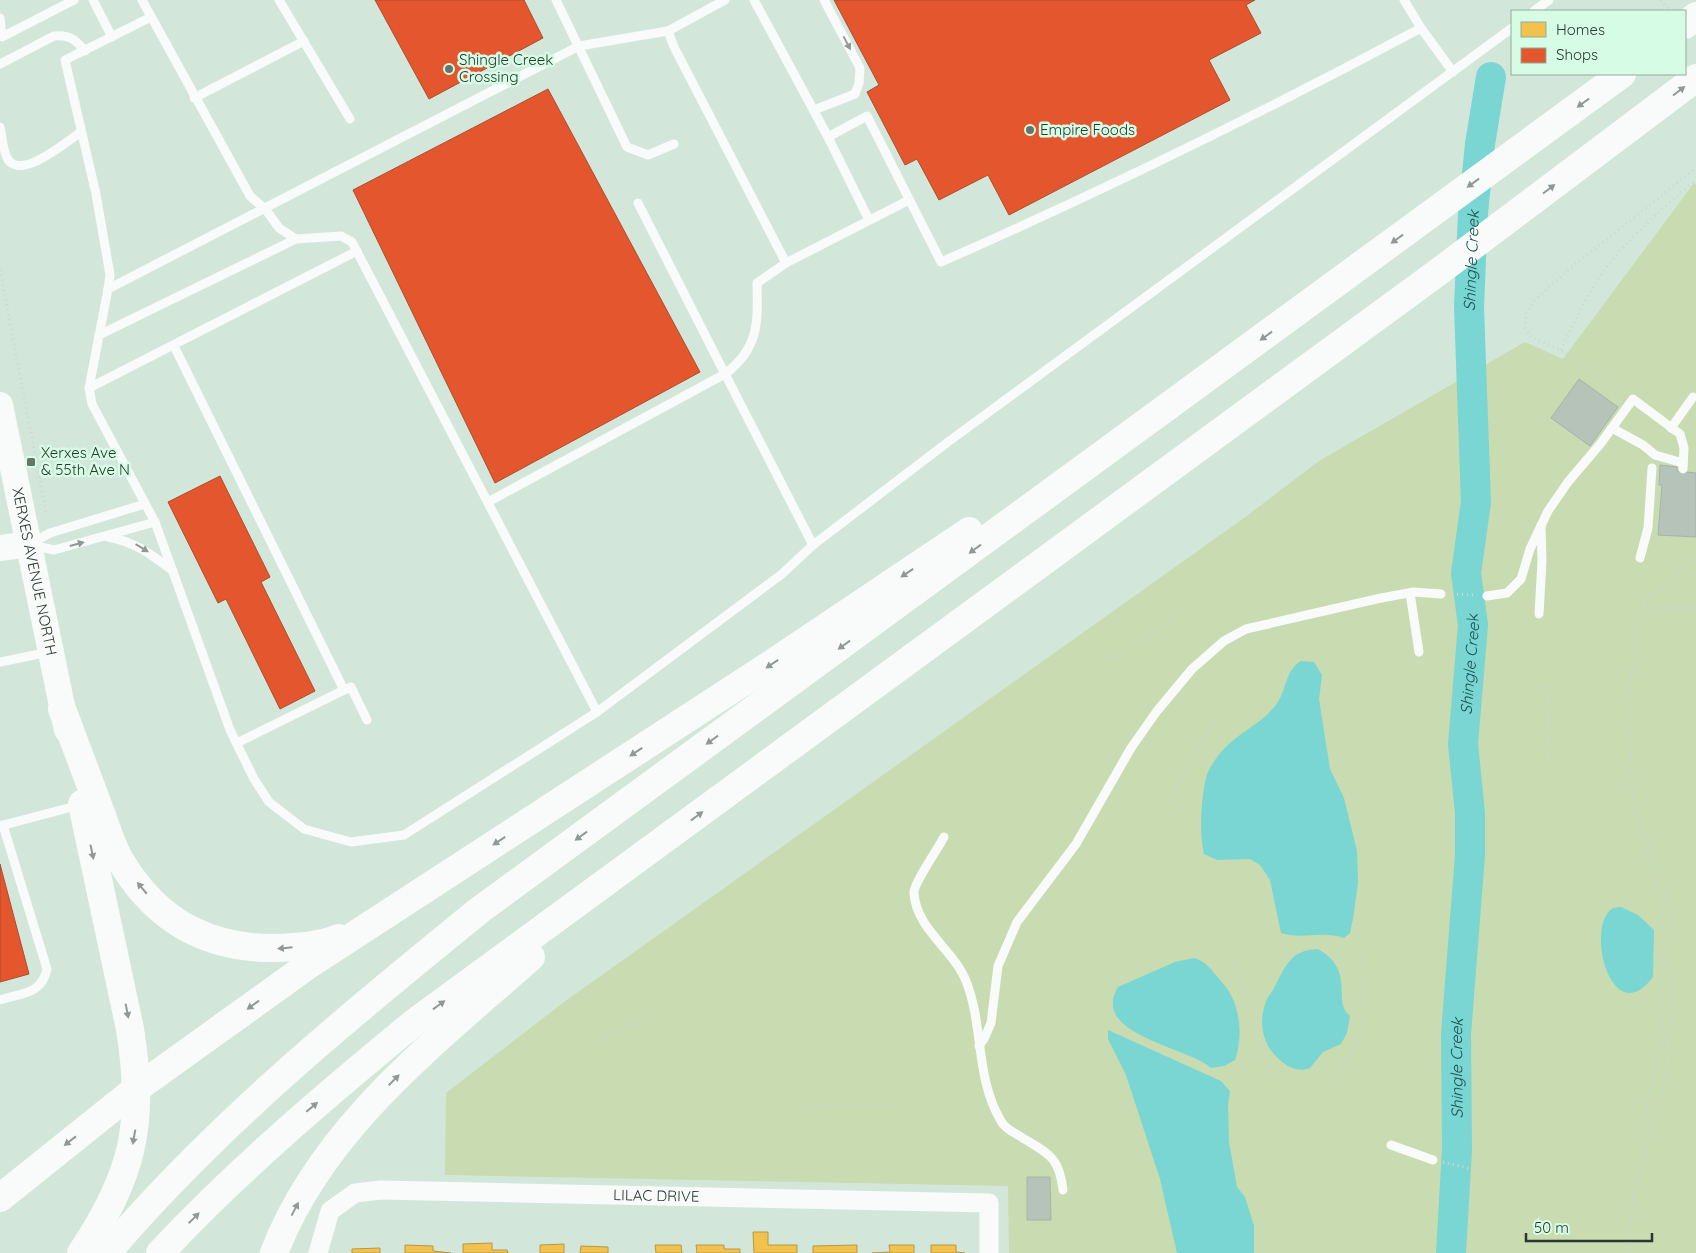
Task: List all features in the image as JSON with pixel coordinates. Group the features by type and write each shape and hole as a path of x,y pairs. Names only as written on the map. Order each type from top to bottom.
{"highway":[{"path":"1686,24 1696,16"},
{"path":"107,1253 203,1152 253,1103 368,1000 481,909 1621,75"},
{"path":"160,1253 236,1176 367,1061 415,1022 1437,273 1696,78"},
{"path":"0,1198 136,1089 310,964 768,666 987,519 1198,386"},
{"path":"62,708 118,857 141,887 166,913 211,940 252,949 315,946 366,928"},
{"path":"81,1253 103,1220 125,1170 134,1142 137,1116 136,1063 129,1020 82,804"},
{"path":"274,1253 305,1191 349,1130 389,1085 414,1060 665,839"}],"street":[{"name":"XERXES AVENUE NORTH","path":"0,405 82,804"},
{"path":"0,548 29,544"},
{"name":"LILAC DRIVE","path":"318,1253 330,1211 355,1194 381,1190 989,1203 989,1253"}],"lane":[{"path":"0,18 2,37 74,0"},
{"path":"93,0 112,37"},
{"path":"142,0 194,98 250,196 266,210 279,228 296,239"},
{"path":"280,0 350,118"},
{"path":"556,0 627,147 648,155 674,144"},
{"path":"108,289 266,210 579,46 668,31 725,0"},
{"path":"754,0 828,136 869,220"},
{"path":"814,110 855,94 859,83 860,68 824,0"},
{"path":"1404,0 1421,28 1453,72"},
{"path":"1535,10 1549,0"},
{"path":"150,16 65,60 105,242 110,275 89,388 92,404 155,522 237,743 254,779 269,802 304,829 351,842 404,835 598,712 782,574 813,545 948,442 1511,29"},
{"path":"828,136 867,116 940,262 1016,229 1174,153 1421,28"},
{"path":"668,31 674,47 786,263"},
{"path":"0,64 54,36 63,35 75,39 85,51"},
{"path":"194,98 304,41"},
{"path":"0,127 7,160 14,166 22,167 37,161 81,132"},
{"path":"488,502 725,374 740,362 752,343 757,326 757,283 786,263 909,200"},
{"path":"638,203 813,545"},
{"path":"99,335 296,239 341,236 352,242 598,712"},
{"path":"89,388 357,251"},
{"path":"174,346 344,690"},
{"path":"1671,428 1693,397"},
{"path":"1487,596 1507,593 1521,579 1541,525 1563,488 1633,399 1680,434 1683,443 1683,466 1655,455 1643,445 1612,428"},
{"path":"1640,558 1648,528 1652,468"},
{"path":"29,544 50,533 145,504"},
{"path":"29,544 54,550 155,522"},
{"path":"1540,614 1541,525"},
{"path":"105,536 131,542 144,548 173,571"},
{"path":"979,1046 991,1023 998,966 1013,930 1076,844 1131,748 1157,711 1192,670 1224,641 1246,629 1381,598 1410,593 1441,594"},
{"path":"1410,593 1419,652"},
{"path":"0,662 51,651"},
{"path":"237,743 351,687 366,720"},
{"path":"0,1000 37,989 45,981 47,969 1,826 82,804"},
{"path":"944,837 938,851 914,886 914,894 927,926 955,961 965,978 973,1001 982,1069 1001,1122 1054,1159 1060,1169 1063,1190"},
{"path":"1392,1145 1434,1160"}],"path":[{"path":"1661,0 1669,10"},
{"path":"1633,399 1561,350 1531,337 1525,326 1526,314 1541,294 1696,168"},
{"path":"1561,350 1584,302 1602,273 1644,224 1696,180"},
{"path":"0,270 46,512"},
{"path":"1641,1129 1657,1070 1665,949 1660,896 1639,834 1632,788 1628,707 1637,616 1642,605 1696,558"},
{"path":"1441,594 1487,596"},
{"path":"1642,605 1696,610"},
{"path":"1108,660 1185,613"},
{"path":"1548,687 1548,763"},
{"path":"1170,801 1214,717"},
{"path":"1628,1253 1635,1180 1659,1105 1668,1062 1673,944 1668,894 1654,853 1637,817"},
{"path":"1341,1082 1339,1073 1341,1068 1360,1042 1362,1033 1365,944"},
{"path":"1233,962 1252,1010 1270,1076"},
{"path":"598,1040 654,1016"},
{"path":"813,1107 898,1107"},
{"path":"1434,1160 1484,1172"}],"green space":[{"path":"1694,183 1696,185 1696,1253 1009,1253 1008,1186 445,1175 446,1093 564,1002 1244,518 1319,461 1525,342 1563,359"}],"water":[{"path":"1301,661 1314,662 1322,675 1319,699 1330,769 1344,798 1357,851 1358,883 1353,919 1350,933 1344,938 1328,935 1297,936 1281,933 1270,880 1260,865 1250,859 1217,860 1204,854 1202,845 1203,796 1206,778 1210,769 1219,754 1230,743 1260,721 1270,711 1279,700 1291,670"},
{"path":"1621,907 1638,915 1654,930 1653,977 1638,991 1625,992 1614,984 1606,970 1602,952 1601,934 1605,918 1613,908"},
{"path":"1318,949 1330,958 1337,967 1340,976 1342,1002 1350,1016 1347,1033 1341,1044 1323,1052 1310,1068 1305,1070 1296,1069 1280,1060 1268,1046 1262,1028 1262,1018 1267,999 1290,960 1301,952"},
{"path":"1194,958 1205,964 1227,988 1236,1007 1239,1029 1238,1050 1235,1060 1224,1066 1211,1068 1199,1060 1145,1038 1129,1028 1117,1017 1113,1003 1118,987 1175,962"},
{"path":"1108,1030 1221,1081 1230,1091 1228,1105 1229,1142 1237,1187 1245,1197 1254,1226 1254,1253 1177,1253 1160,1179 1126,1075 1108,1039"}],"building: Homes":[{"path":"753,1232 768,1232 768,1245 797,1245 797,1253 754,1253"},
{"path":"492,1243 492,1250 507,1250 508,1253 463,1253 463,1244"},
{"path":"564,1244 564,1253 540,1253 540,1245"},
{"path":"405,1245 433,1246 433,1251 451,1253 405,1253"},
{"path":"655,1245 681,1245 682,1253 656,1253"},
{"path":"696,1245 724,1245 724,1249 740,1249 740,1253 697,1253"},
{"path":"857,1245 857,1253 813,1253 813,1246"},
{"path":"889,1245 914,1245 914,1253 872,1253 890,1252"},
{"path":"931,1245 956,1245 956,1252 965,1253 931,1253"},
{"path":"581,1246 608,1247 608,1253 580,1253"},
{"path":"380,1248 380,1253 352,1253 352,1249"}],"building: Shops":[{"name":"Shingle Creek Crossing","path":"375,0 524,0 543,38 429,99"},
{"name":"Empire Foods","path":"834,0 1255,0 1246,5 1261,33 1209,60 1230,100 1009,215 988,175 939,200 917,159 905,165 867,92 879,85"},
{"path":"548,89 700,372 495,483 353,190"},
{"path":"220,476 270,577 261,582 315,691 280,709 226,599 218,603 168,502"},
{"path":"0,864 29,974 0,982"}],"building: Other":[{"path":"1579,379 1618,407 1590,446 1551,418"},
{"path":"1660,465 1677,467 1677,471 1696,473 1696,537 1658,535 1662,485 1659,485"},
{"path":"1027,1177 1050,1177 1051,1220 1027,1220"}],"waterway":[{"name":"Shingle Creek","path":"1451,1253 1457,1149 1456,1034 1470,855 1470,813 1463,744 1473,625 1466,573 1476,502 1469,307 1473,213 1480,144 1491,77"}],"place":[{"name":"Shingle Creek Crossing","path":"449,69"},
{"name":"Empire Foods","path":"1030,130"},
{"name":"Xerxes Ave & 55th Ave N","path":"31,462"}]}
